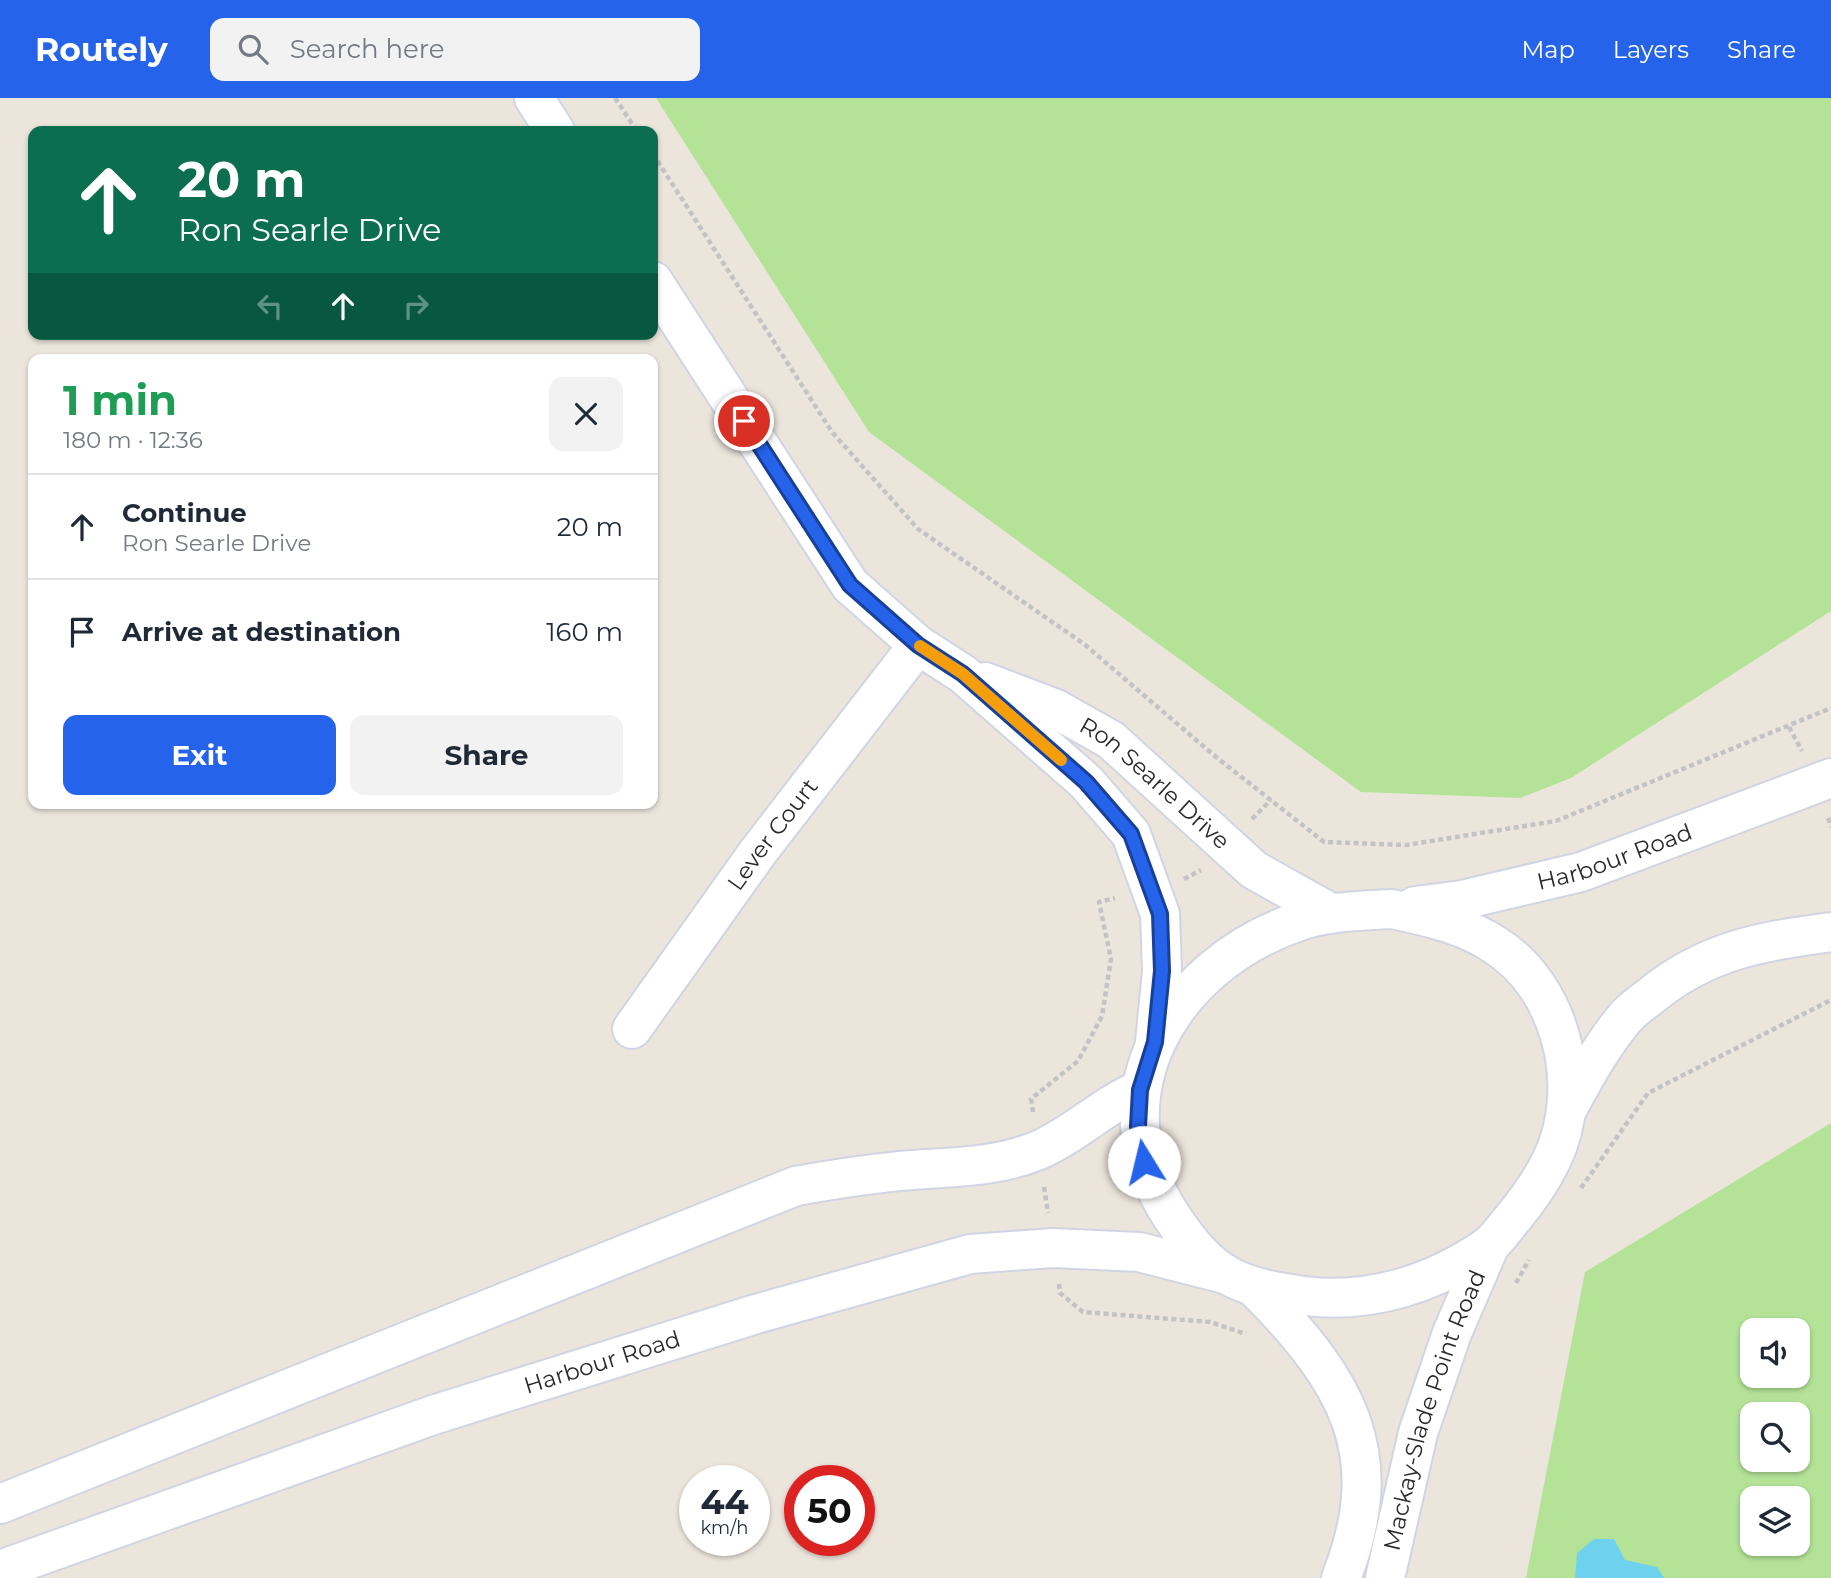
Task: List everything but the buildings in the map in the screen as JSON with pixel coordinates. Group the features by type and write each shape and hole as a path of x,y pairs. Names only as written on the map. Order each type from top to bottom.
{"street":[{"path":"534,98 552,126"},
{"name":"Ron Searle Drive","path":"658,289 850,585 918,645 963,674 1086,782 1131,834 1160,914 1162,971 1155,1042"},
{"name":"Lever Court","path":"632,1029 758,852 918,645"},
{"name":"Ron Searle Drive","path":"963,674 1056,709 1111,740 1254,870 1331,913"},
{"name":"Harbour Road","path":"1392,909 1462,900 1581,872 1831,778"},
{"path":"1566,1113 1563,1051 1555,1019 1533,980 1498,947 1455,923 1392,909 1331,913 1266,935 1228,958 1186,993 1155,1042 1140,1090 1138,1126 1144,1162 1166,1208 1187,1240 1221,1273 1257,1290 1324,1298 1377,1295 1432,1279 1490,1245 1526,1203 1553,1157 1566,1113 1594,1060 1625,1017 1665,984 1706,959 1761,942 1831,932"},
{"path":"0,1504 796,1186 856,1175 959,1168 1003,1161 1039,1150 1077,1129 1114,1101 1140,1090"},
{"name":"Mackay-Slade Point Road","path":"1385,1578 1418,1433 1452,1333 1490,1245"},
{"name":"Harbour Road","path":"2,1570 433,1415 756,1314 970,1254 1053,1248 1139,1252 1221,1273"},
{"name":"Mackay-Slade Point Road","path":"1257,1290 1300,1334 1330,1374 1347,1409 1359,1446 1363,1485 1358,1527 1341,1578"}],"path":[{"path":"615,98 634,126"},
{"path":"658,162 832,432 918,529 1084,644 1216,757 1324,842 1406,845 1556,821 1831,708"},
{"path":"1575,1195 1648,1093 1831,1000"},
{"path":"1514,1286 1535,1252"}],"green space":[{"path":"656,98 1831,98 1831,611 1571,778 1520,798 1361,792 869,432"},
{"path":"1831,1123 1831,1578 1526,1578 1585,1272"}],"water":[{"path":"1594,1539 1614,1539 1625,1560 1657,1567 1664,1578 1575,1578 1577,1553"}],"slow traffic":[{"path":"920,646 963,674 1061,760"}],"route":[{"path":"744,421 850,585 918,645 963,674 1086,782 1131,834 1160,914 1162,971 1155,1042 1140,1090 1138,1126 1144,1162"}]}
